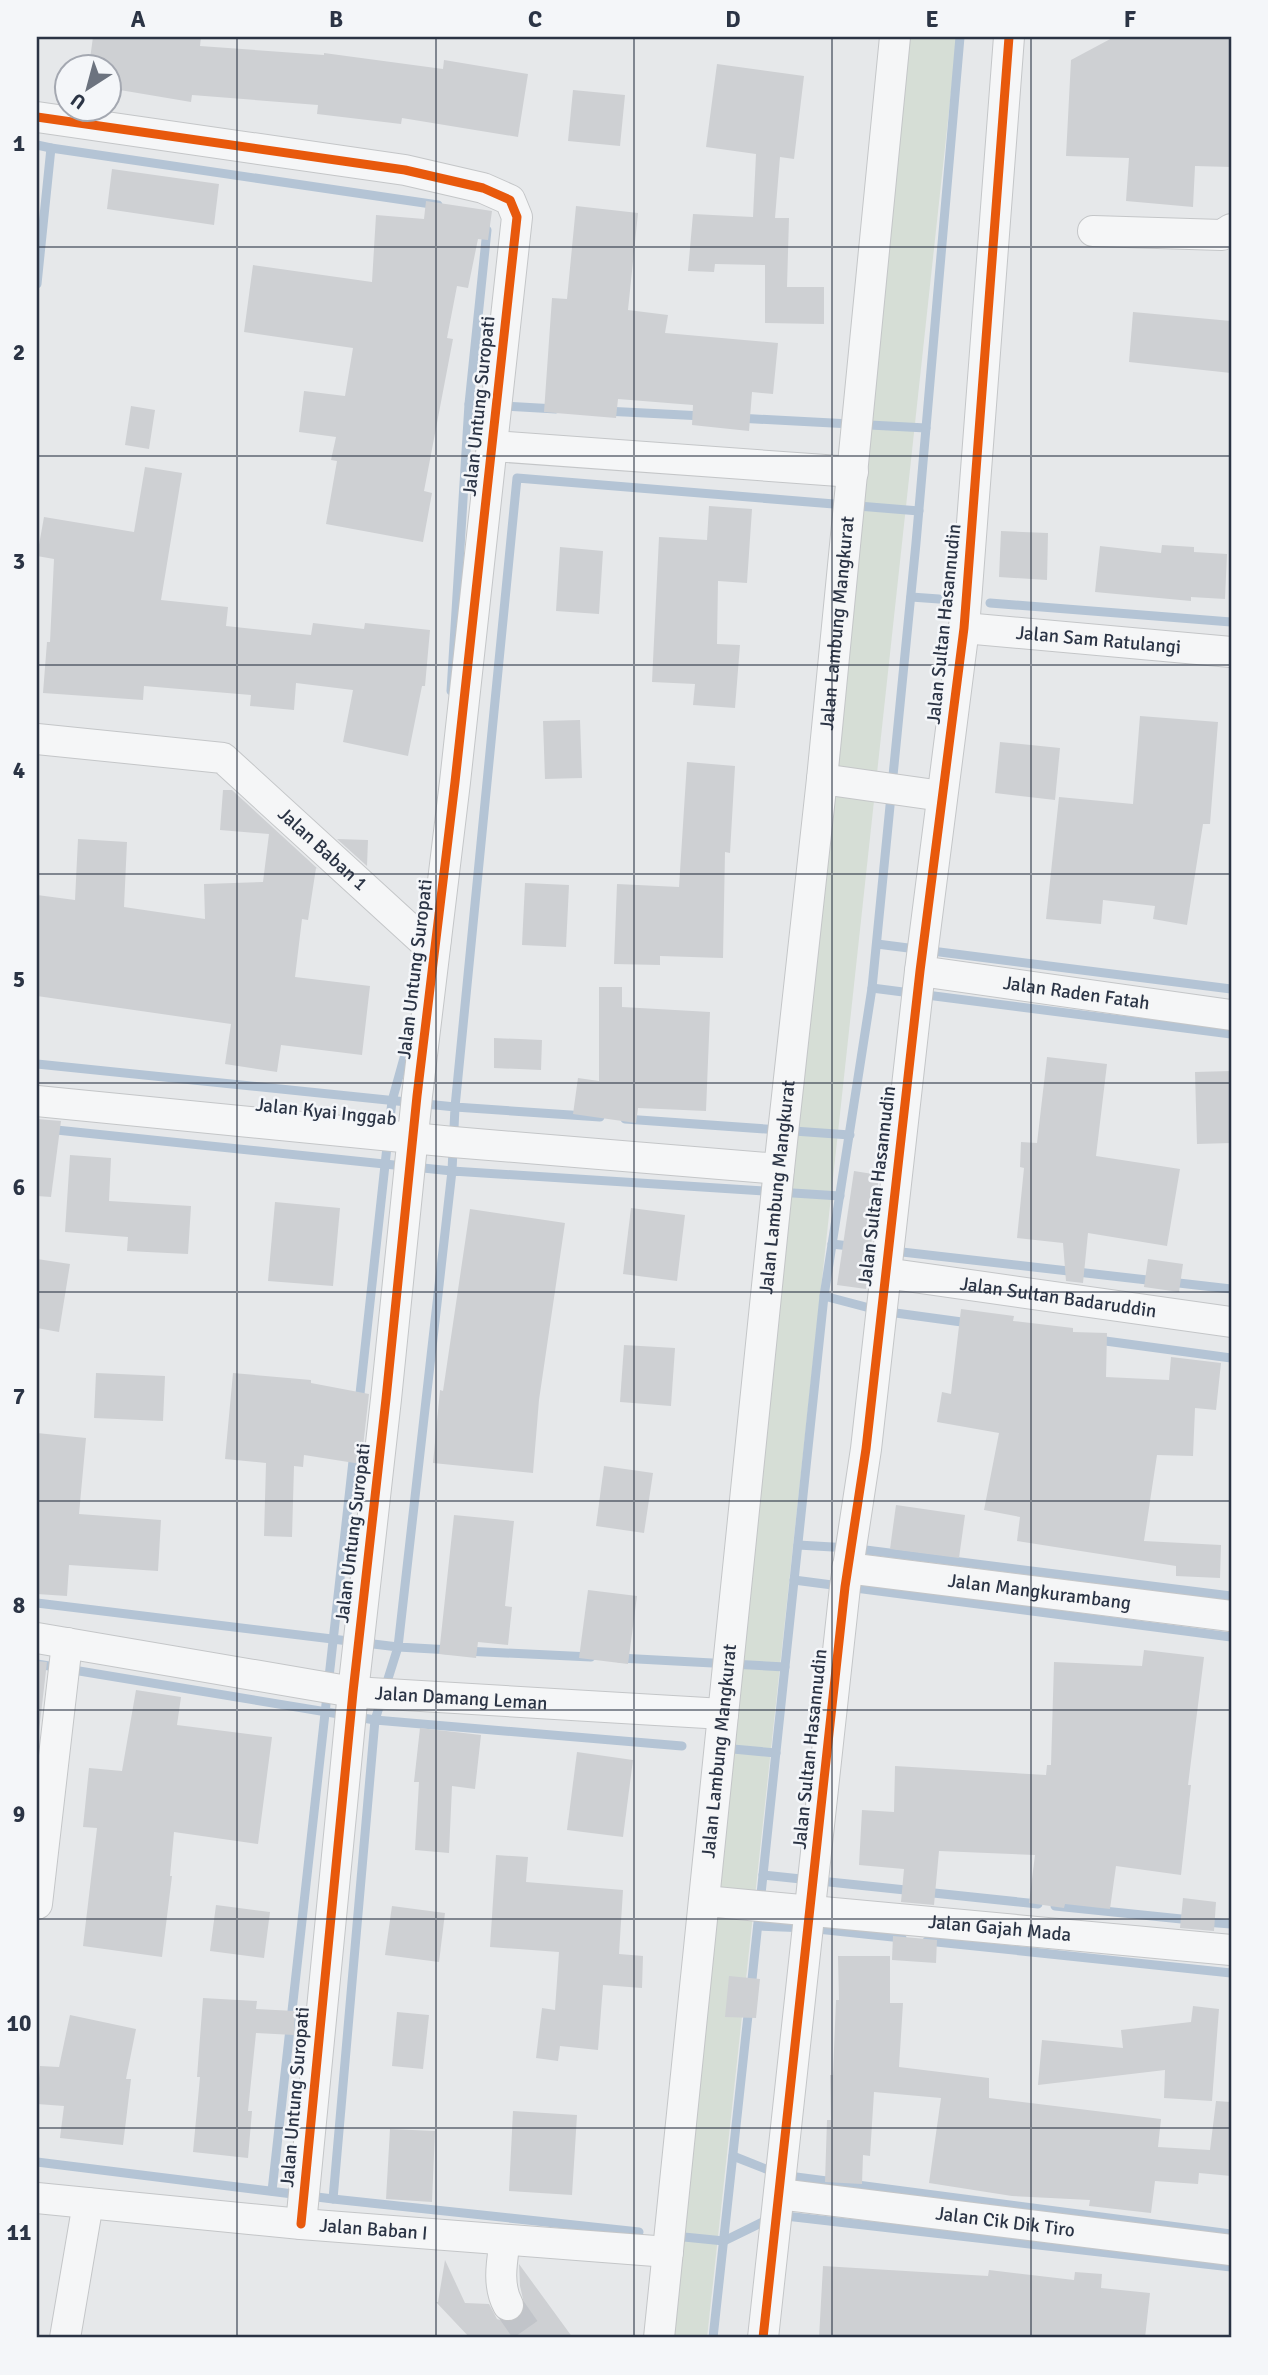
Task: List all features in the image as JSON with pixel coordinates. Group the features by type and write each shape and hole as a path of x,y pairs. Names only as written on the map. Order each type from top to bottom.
{"street":[{"name":"Jalan Lambung Mangkurat","path":"659,2338 779,1169 837,781 853,471 895,37"},
{"name":"Jalan Sultan Hasannudin","path":"763,2338 847,1568 866,1450 920,971 964,628 1009,37"},
{"name":"Jalan Untung Suropati","path":"37,117 405,170 483,188 510,200 517,217 353,1692 301,2224"},
{"path":"1093,231 1222,235 1231,229"},
{"path":"493,446 611,452 853,471"},
{"name":"Jalan Sam Ratulangi","path":"964,628 1231,652"},
{"name":"Jalan Baban 1","path":"37,739 223,758 434,951"},
{"path":"837,781 942,796"},
{"name":"Jalan Raden Fatah","path":"920,971 1231,1015"},
{"name":"Jalan Kyai Inggab","path":"37,1101 414,1138 779,1169"},
{"name":"Jalan Sultan Badaruddin","path":"885,1273 1231,1322"},
{"name":"Jalan Mangkurambang","path":"847,1568 1231,1616"},
{"name":"Jalan Damang Leman","path":"37,1638 353,1692 723,1714"},
{"path":"37,1904 67,1643"},
{"name":"Jalan Gajah Mada","path":"705,1901 1231,1950"},
{"name":"Jalan Cik Dik Tiro","path":"779,2194 1231,2250"},
{"name":"Jalan Baban I","path":"37,2197 301,2224 668,2252"},
{"path":"65,2338 88,2203"},
{"path":"505,2240 501,2275 504,2299 508,2305"}],"shaded area":[{"path":"907,37 957,37 707,2338 665,2338"}],"building":[{"path":"93,37 201,37 200,46 324,53 443,69 444,60 528,74 518,137 402,118 401,124 317,114 318,105 192,95 191,102 122,90 122,52 91,52"},
{"path":"1114,37 1231,37 1231,167 1195,166 1193,207 1126,201 1129,158 1066,156 1071,60"},
{"path":"717,64 804,76 794,159 780,157 775,218 789,218 787,287 824,287 824,324 765,323 765,265 715,264 714,272 688,271 693,214 753,217 756,154 706,147"},
{"path":"573,90 625,95 620,146 568,141"},
{"path":"112,169 219,184 214,225 107,209"},
{"path":"426,201 492,211 488,240 478,239 468,288 457,286 447,338 453,339 424,491 432,493 423,542 326,524 337,461 331,460 336,437 299,432 304,391 345,396 353,348 244,332 253,265 372,282 376,215 424,219"},
{"path":"576,206 638,213 628,310 668,315 665,333 778,343 773,394 752,392 749,431 692,425 693,405 618,399 616,418 544,412 552,298 567,299"},
{"path":"1133,312 1231,321 1231,373 1129,362"},
{"path":"131,406 155,410 149,449 125,445"},
{"path":"145,467 182,473 161,600 228,607 226,626 311,635 313,623 364,629 365,623 430,630 425,686 422,686 408,756 343,742 353,690 296,683 294,710 250,706 251,695 144,686 143,700 43,693 47,642 50,642 54,559 37,556 44,517 134,532"},
{"path":"709,506 752,509 747,583 718,581 717,644 740,645 735,708 693,705 695,684 652,682 659,537 707,540"},
{"path":"1001,531 1048,533 1047,580 999,577"},
{"path":"1162,545 1194,547 1194,552 1227,554 1225,599 1191,597 1191,601 1095,592 1100,546 1161,553"},
{"path":"560,547 603,551 599,614 556,611"},
{"path":"1140,716 1218,722 1210,824 1203,824 1187,925 1153,919 1155,906 1103,900 1101,924 1046,919 1059,797 1133,804"},
{"path":"580,720 582,778 545,779 543,721"},
{"path":"1000,742 1060,748 1055,800 995,793"},
{"path":"687,762 735,766 730,853 725,852 723,958 660,956 660,965 614,964 617,884 679,887"},
{"path":"223,790 232,790 318,869 316,868 308,920 302,919 295,977 370,986 362,1055 281,1045 277,1072 225,1064 231,1024 37,996 37,895 75,900 78,839 127,842 124,907 205,919 204,884 263,882 269,834 220,830"},
{"path":"337,839 368,840 367,866"},
{"path":"525,883 569,885 566,947 522,945"},
{"path":"599,987 622,987 622,1007 710,1012 706,1111 638,1108 636,1123 573,1114 578,1078 599,1081"},
{"path":"494,1038 542,1040 541,1070 494,1068"},
{"path":"1047,1057 1107,1064 1096,1156 1180,1169 1167,1246 1088,1233 1083,1283 1066,1281 1063,1243 1017,1238 1024,1168 1020,1167 1021,1142 1037,1143"},
{"path":"1231,1071 1231,1143 1197,1144 1195,1072"},
{"path":"37,1119 61,1121 51,1197 37,1196"},
{"path":"70,1155 111,1158 109,1201 191,1206 188,1254 127,1251 128,1237 65,1232"},
{"path":"854,1171 879,1175 866,1289 837,1285"},
{"path":"275,1202 340,1208 333,1286 268,1281"},
{"path":"631,1208 685,1215 677,1281 623,1274"},
{"path":"470,1209 565,1223 539,1400 533,1473 433,1463 440,1390 443,1391"},
{"path":"37,1259 70,1264 59,1332 37,1328"},
{"path":"1148,1259 1183,1264 1179,1292 1144,1287"},
{"path":"961,1309 1014,1316 1013,1321 1073,1328 1073,1332 1107,1333 1106,1377 1169,1380 1171,1357 1221,1363 1216,1410 1195,1408 1193,1456 1157,1455 1144,1541 1221,1545 1220,1578 1176,1576 1176,1566 1017,1541 1020,1517 984,1510 999,1433 937,1422 942,1392 951,1394"},
{"path":"624,1345 675,1348 671,1406 620,1402"},
{"path":"96,1373 165,1376 163,1421 94,1418"},
{"path":"233,1373 311,1380 311,1383 369,1394 361,1464 304,1455 303,1467 294,1466 292,1537 264,1536 266,1463 225,1459"},
{"path":"37,1433 86,1438 79,1514 161,1520 158,1571 69,1565 67,1596 37,1594"},
{"path":"604,1466 653,1473 644,1533 596,1526"},
{"path":"896,1505 965,1515 959,1558 890,1549"},
{"path":"454,1515 514,1521 505,1606 512,1607 508,1645 478,1642 476,1658 439,1654"},
{"path":"588,1590 637,1596 628,1664 579,1658"},
{"path":"1144,1650 1204,1657 1188,1785 1191,1785 1181,1875 1116,1866 1110,1909 1065,1904 1064,1908 1029,1903 1035,1855 939,1851 934,1905 901,1902 904,1869 859,1865 862,1810 894,1812 895,1766 1046,1775 1047,1765 1051,1765 1054,1662 1142,1666"},
{"path":"37,1661 47,1662 39,1731 37,1731"},
{"path":"136,1690 181,1697 177,1725 272,1737 258,1844 174,1832 172,1876 162,1957 83,1946 97,1828 83,1827 89,1768 122,1771"},
{"path":"420,1728 481,1735 475,1789 452,1786 449,1853 415,1850 419,1782 414,1782"},
{"path":"577,1752 633,1760 623,1837 567,1830"},
{"path":"496,1855 528,1857 526,1882 623,1890 619,1954 643,1956 642,1988 603,1985 598,2050 560,2046 558,2061 536,2058 542,2008 555,2010 559,1952 490,1947"},
{"path":"1183,1898 1216,1902 1214,1931 1180,1928"},
{"path":"216,1905 270,1912 264,1958 210,1951"},
{"path":"392,1906 445,1913 439,1962 385,1955"},
{"path":"893,1936 937,1940 936,1963 892,1960"},
{"path":"838,1956 890,1956 890,2003 903,2003 899,2067 989,2078 989,2098 1161,2119 1158,2147 1210,2150 1216,2101 1231,2102 1231,2176 1199,2173 1198,2184 1155,2181 1151,2213 1089,2206 1090,2200 1012,2196 929,2183 941,2098 874,2092 870,2156 863,2155 862,2184 825,2182 827,2120 831,2120 830,2075 833,2075 836,2000 839,2000"},
{"path":"729,1976 760,1979 756,2018 725,2017"},
{"path":"203,1998 257,2001 256,2009 295,2011 294,2035 256,2033 248,2111 252,2111 248,2158 193,2152 200,2077 197,2077"},
{"path":"1193,2006 1219,2009 1212,2101 1164,2098 1165,2070 1038,2085 1042,2040 1123,2048 1121,2030 1191,2022"},
{"path":"397,2012 429,2015 423,2069 392,2066"},
{"path":"70,2015 136,2029 126,2079 131,2079 123,2145 60,2138 64,2106 37,2104 40,2066 59,2067"},
{"path":"513,2111 577,2115 572,2195 509,2191"},
{"path":"390,2129 435,2131 432,2202 386,2199"},
{"path":"445,2260 465,2303 489,2304 497,2319 507,2322 516,2321 525,2308 519,2264 573,2338 470,2338 436,2302"},
{"path":"823,2266 988,2276 989,2270 1074,2280 1075,2272 1102,2274 1101,2288 1150,2293 1145,2338 819,2338"}],"waterway":[{"path":"751,1989 824,1296 872,988 916,543 960,37"},
{"path":"37,145 51,148"},
{"path":"37,284 51,148 438,205"},
{"path":"487,230 469,404 556,409"},
{"path":"451,691 469,404"},
{"path":"605,411 703,416"},
{"path":"738,418 926,428"},
{"path":"600,1117 455,1107 517,478 919,511"},
{"path":"911,597 939,599"},
{"path":"990,603 1231,622"},
{"path":"877,944 1231,989"},
{"path":"872,988 1231,1034"},
{"path":"359,1403 392,1101 411,1033"},
{"path":"37,1064 455,1107 452,1171 37,1128"},
{"path":"625,1119 850,1135"},
{"path":"451,1650 398,1647 452,1171 840,1196"},
{"path":"832,1244 1156,1281"},
{"path":"1170,1282 1231,1289"},
{"path":"824,1296 881,1311 969,1323"},
{"path":"1098,1340 1231,1358"},
{"path":"272,2191 354,1452"},
{"path":"798,1545 850,1548 1231,1596"},
{"path":"794,1580 1231,1637"},
{"path":"37,1603 398,1647 375,1720 37,1664"},
{"path":"465,1651 591,1657"},
{"path":"619,1658 785,1667"},
{"path":"639,2232 333,2199 375,1720 682,1746"},
{"path":"733,1749 776,1753"},
{"path":"763,1875 1038,1904"},
{"path":"1055,1906 1191,1920"},
{"path":"1205,1922 1231,1924"},
{"path":"758,1926 808,1928 902,1938"},
{"path":"927,1941 1231,1973"},
{"path":"713,2338 749,2006"},
{"path":"733,2156 781,2175 1231,2234"},
{"path":"37,2162 333,2199"},
{"path":"684,2237 724,2241 777,2215 1231,2267"}],"tunnel":[{"path":"508,2305 531,2338"}],"cycle path":[{"path":"763,2338 845,1587 866,1449 920,971 964,628 1009,37"},
{"path":"37,117 405,170 483,188 510,200 517,217 455,782 417,1096 353,1692 301,2224"}]}
